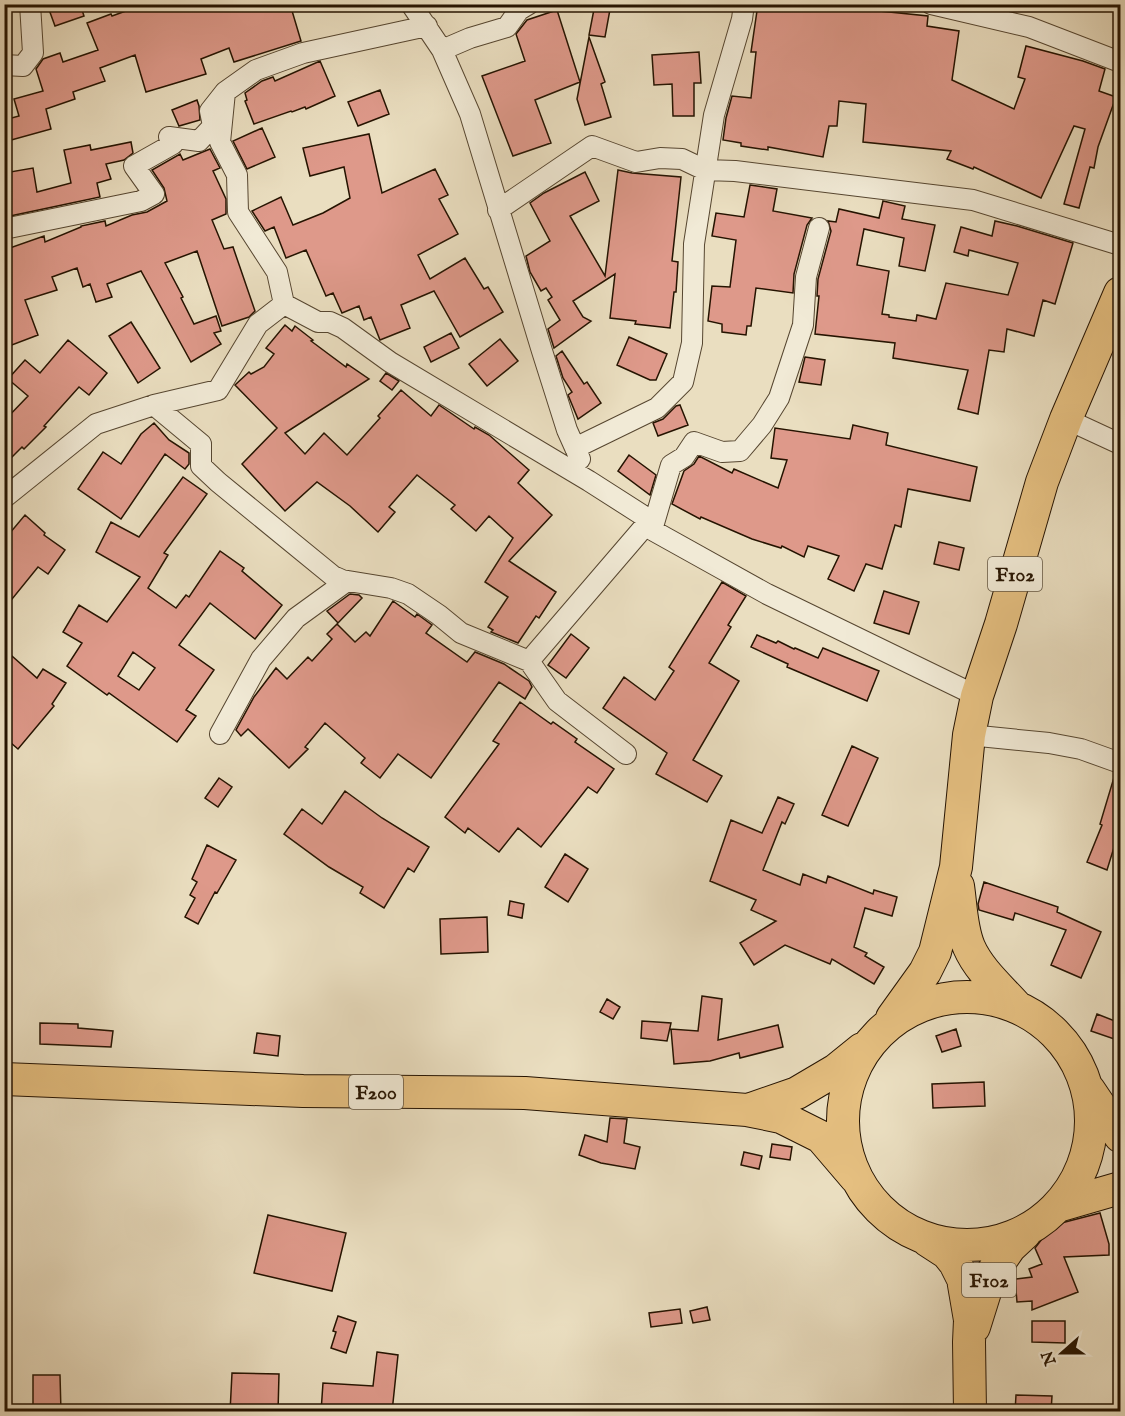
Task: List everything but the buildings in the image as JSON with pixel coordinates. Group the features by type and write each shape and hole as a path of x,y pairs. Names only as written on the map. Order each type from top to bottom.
{"main road":[{"name":"F102","path":"878,1034 925,972 934,952 956,867 969,735 977,696 1001,624 1042,482 1066,419 1120,293"},
{"name":"F102","path":"956,867 963,926 968,945 984,972 1016,1006"},
{"path":"1086,1085 1091,1127 1081,1170 1058,1206 1029,1229 1005,1240 978,1245 951,1245 924,1238 904,1228 885,1214 869,1197 856,1178 845,1144 843,1109 851,1075 878,1034 917,1006 950,997 984,997 1016,1006 1047,1025 1070,1052 1086,1085 1120,1136"},
{"name":"F200","path":"747,1110 797,1093 817,1082 878,1034"},
{"name":"F200","path":"4,1079 303,1091 525,1093 747,1110 781,1117 821,1137 856,1178"},
{"path":"1058,1206 1120,1188"},
{"name":"F102","path":"969,1342 990,1276 1010,1247 1029,1229"},
{"name":"F102","path":"924,1238 947,1253 963,1279 970,1320 970,1412"}],"street":[{"path":"4,65 23,66 33,53 30,4"},
{"path":"411,4 442,50 470,114 567,430 589,481"},
{"path":"442,50 470,38 507,27 519,10 529,4"},
{"path":"575,448 657,408 683,382 692,343 694,244 705,170 714,115 742,19 744,4"},
{"path":"932,4 1029,27 1120,62"},
{"path":"4,229 141,201 154,194 134,166 173,144 169,137 199,141 213,126 210,111 225,92 256,70 303,53 427,26"},
{"path":"225,92 220,142 237,175 238,212 277,272 284,304 318,322 330,322 343,328 390,362 589,481 651,525 767,594 977,696"},
{"path":"498,210 592,146 636,162 682,159 705,170 735,171 973,200 1120,245"},
{"path":"529,661 651,525 671,465 684,457 694,442 722,452 740,451 762,425 779,398 803,325 806,277 819,228"},
{"path":"4,498 96,424 154,405 218,390 258,324 284,304"},
{"path":"154,405 201,444 201,466 218,483 333,576 347,581 391,588 408,594 460,633 529,661 557,701 626,754"},
{"path":"1066,419 1120,444"},
{"path":"219,734 261,659 296,618 347,581"},
{"path":"969,735 1060,745 1081,749 1120,763"}]}
